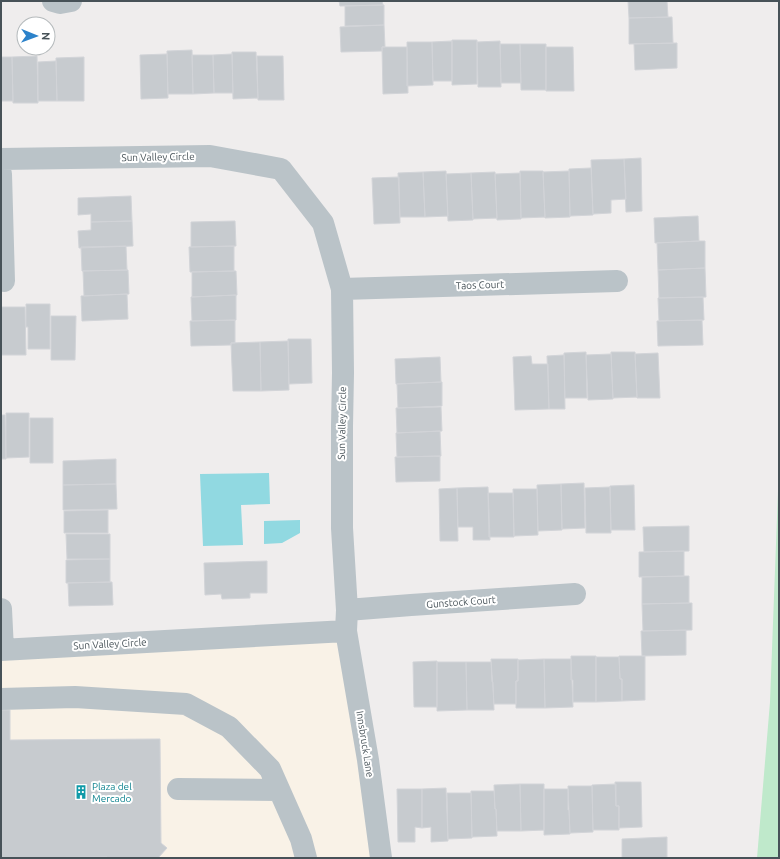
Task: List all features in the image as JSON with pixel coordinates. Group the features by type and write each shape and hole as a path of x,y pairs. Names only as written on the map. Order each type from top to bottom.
{"street":[{"path":"53,1 60,3 71,1"},
{"name":"Sun Valley Circle","path":"1,159 210,156 281,169 322,223 342,289 342,528 346,621 2,650"},
{"path":"1,174 4,281"},
{"name":"Taos Court","path":"342,289 617,281"},
{"name":"Gunstock Court","path":"346,621 411,605 575,594"},
{"path":"1,609 2,650"},
{"name":"Innsbruck Lane","path":"346,621 368,760 381,858"},
{"path":"1,699 75,697 186,704 229,727 270,769 301,839 306,858"},
{"path":"178,790 279,790"}],"shaded area":[{"name":"Plaza del Mercado","path":"346,631 381,858 1,858 1,650"}],"green space":[{"path":"779,465 779,858 757,858 770,702"}],"water":[{"path":"269,473 270,504 241,505 243,545 203,546 200,474"},
{"path":"300,520 300,533 282,543 264,544 264,521"}],"building":[{"path":"339,1 382,1 383,5 340,6"},
{"path":"628,1 667,1 668,17 629,18"},
{"path":"384,5 384,25 345,26 345,6"},
{"path":"672,17 673,43 629,44 629,18"},
{"path":"384,25 385,47 382,47 382,51 341,52 340,27"},
{"path":"452,40 477,40 477,84 452,85"},
{"path":"452,41 452,81 433,81 432,42"},
{"path":"500,41 501,87 478,87 477,42"},
{"path":"407,42 432,42 433,85 407,86"},
{"path":"677,43 677,68 635,70 634,44"},
{"path":"500,44 520,44 521,83 501,83"},
{"path":"520,44 546,44 546,90 521,90"},
{"path":"382,47 407,47 408,93 383,94"},
{"path":"546,47 573,47 574,91 546,91"},
{"path":"192,50 193,94 168,94 167,51"},
{"path":"232,52 256,52 258,98 233,99"},
{"path":"167,54 168,98 141,99 140,55"},
{"path":"232,54 233,93 214,93 213,55"},
{"path":"192,55 213,55 214,93 193,94"},
{"path":"37,56 38,103 13,103 12,57"},
{"path":"257,56 283,56 284,100 258,100"},
{"path":"1,57 12,57 13,101 1,101"},
{"path":"84,57 84,101 57,101 56,58"},
{"path":"56,61 57,101 38,101 38,62"},
{"path":"641,158 642,211 626,212 624,159"},
{"path":"624,159 626,199 611,200 611,213 593,214 591,160"},
{"path":"591,168 593,215 570,216 569,169"},
{"path":"446,171 448,216 425,217 423,172"},
{"path":"520,171 543,171 545,217 521,218"},
{"path":"569,171 570,217 545,218 543,172"},
{"path":"423,172 425,217 400,217 398,173"},
{"path":"495,172 497,218 473,219 471,173"},
{"path":"471,173 473,220 448,221 446,174"},
{"path":"520,173 521,219 497,220 495,174"},
{"path":"399,177 400,223 374,224 372,178"},
{"path":"131,196 132,221 91,222 91,214 78,215 78,198"},
{"path":"698,216 699,241 655,243 654,218"},
{"path":"132,221 133,246 79,248 78,231 91,230 91,222"},
{"path":"235,221 236,246 191,247 191,222"},
{"path":"705,241 705,268 658,270 657,243"},
{"path":"126,246 127,270 82,271 81,247"},
{"path":"234,246 234,271 190,272 189,247"},
{"path":"705,268 706,297 659,298 658,270"},
{"path":"128,270 129,294 84,296 83,271"},
{"path":"236,271 237,295 192,297 192,272"},
{"path":"127,294 128,319 82,321 81,296"},
{"path":"236,295 236,320 192,321 191,297"},
{"path":"703,297 704,320 659,321 658,298"},
{"path":"26,304 50,304 50,349 28,349"},
{"path":"1,307 25,307 26,355 1,355"},
{"path":"51,316 76,316 75,360 51,360"},
{"path":"235,320 235,343 231,343 231,345 191,346 190,321"},
{"path":"702,320 703,345 658,346 657,321"},
{"path":"288,339 311,339 312,383 289,384"},
{"path":"288,341 289,390 261,391 260,342"},
{"path":"260,342 261,391 233,391 231,343"},
{"path":"586,352 587,398 565,398 564,353"},
{"path":"611,352 635,352 637,397 613,398"},
{"path":"658,353 660,398 637,398 635,354"},
{"path":"611,354 613,399 588,400 586,355"},
{"path":"564,355 565,409 549,409 547,356"},
{"path":"531,356 532,364 548,364 549,409 515,410 513,357"},
{"path":"440,357 441,382 396,384 395,359"},
{"path":"442,382 442,406 398,408 397,384"},
{"path":"441,407 442,431 397,433 396,408"},
{"path":"6,413 29,413 29,457 6,458"},
{"path":"1,415 5,415 6,459 1,459"},
{"path":"30,418 53,418 53,463 30,463"},
{"path":"440,431 441,456 397,457 396,433"},
{"path":"440,456 440,481 396,482 395,457"},
{"path":"116,459 116,484 63,485 63,461"},
{"path":"584,483 585,528 562,529 561,484"},
{"path":"116,484 117,509 63,510 63,485"},
{"path":"561,484 562,530 538,531 537,485"},
{"path":"634,485 635,530 611,530 610,486"},
{"path":"488,487 490,540 473,540 473,527 458,527 457,488"},
{"path":"610,487 611,533 586,533 585,488"},
{"path":"457,488 458,541 440,541 439,489"},
{"path":"513,489 537,489 538,535 514,536"},
{"path":"488,493 513,493 514,537 489,537"},
{"path":"108,510 108,533 64,533 64,511"},
{"path":"689,526 689,551 644,552 643,527"},
{"path":"66,534 110,534 110,559 67,559"},
{"path":"684,551 684,576 639,577 639,552"},
{"path":"110,559 110,582 66,583 66,560"},
{"path":"267,561 267,593 250,593 250,598 222,599 221,594 205,595 204,563"},
{"path":"689,576 689,603 642,604 642,577"},
{"path":"112,582 113,605 69,606 68,583"},
{"path":"692,603 692,630 643,631 642,604"},
{"path":"686,630 686,655 642,656 641,631"},
{"path":"571,656 596,656 596,702 573,702"},
{"path":"619,656 645,656 645,700 622,701 622,679 620,679"},
{"path":"596,657 619,657 620,679 622,679 622,701 596,702"},
{"path":"491,659 518,659 516,704 494,704"},
{"path":"544,659 545,708 516,708 518,660"},
{"path":"544,659 571,659 573,707 545,708"},
{"path":"437,661 437,707 414,707 413,662"},
{"path":"437,662 466,662 467,710 437,711"},
{"path":"466,662 491,662 494,710 467,710"},
{"name":"Plaza del Mercado","path":"1,710 10,710 10,740 160,739 161,843 167,848 158,858 1,858"},
{"path":"615,782 641,782 642,827 619,828 619,806 616,806"},
{"path":"520,784 544,784 544,830 521,831"},
{"path":"520,784 521,831 497,831 494,785"},
{"path":"616,784 616,806 619,806 619,830 593,830 592,785"},
{"path":"568,786 592,786 593,832 570,833"},
{"path":"446,788 448,841 431,842 431,827 422,828 422,789"},
{"path":"397,789 422,789 422,828 415,827 415,842 398,842"},
{"path":"544,789 568,789 570,834 544,835"},
{"path":"471,791 494,791 497,836 472,837"},
{"path":"447,793 471,793 472,838 448,839"},
{"path":"667,837 667,858 622,858 622,839"}],"place":[{"name":"Plaza del Mercado","path":"81,792"}]}
